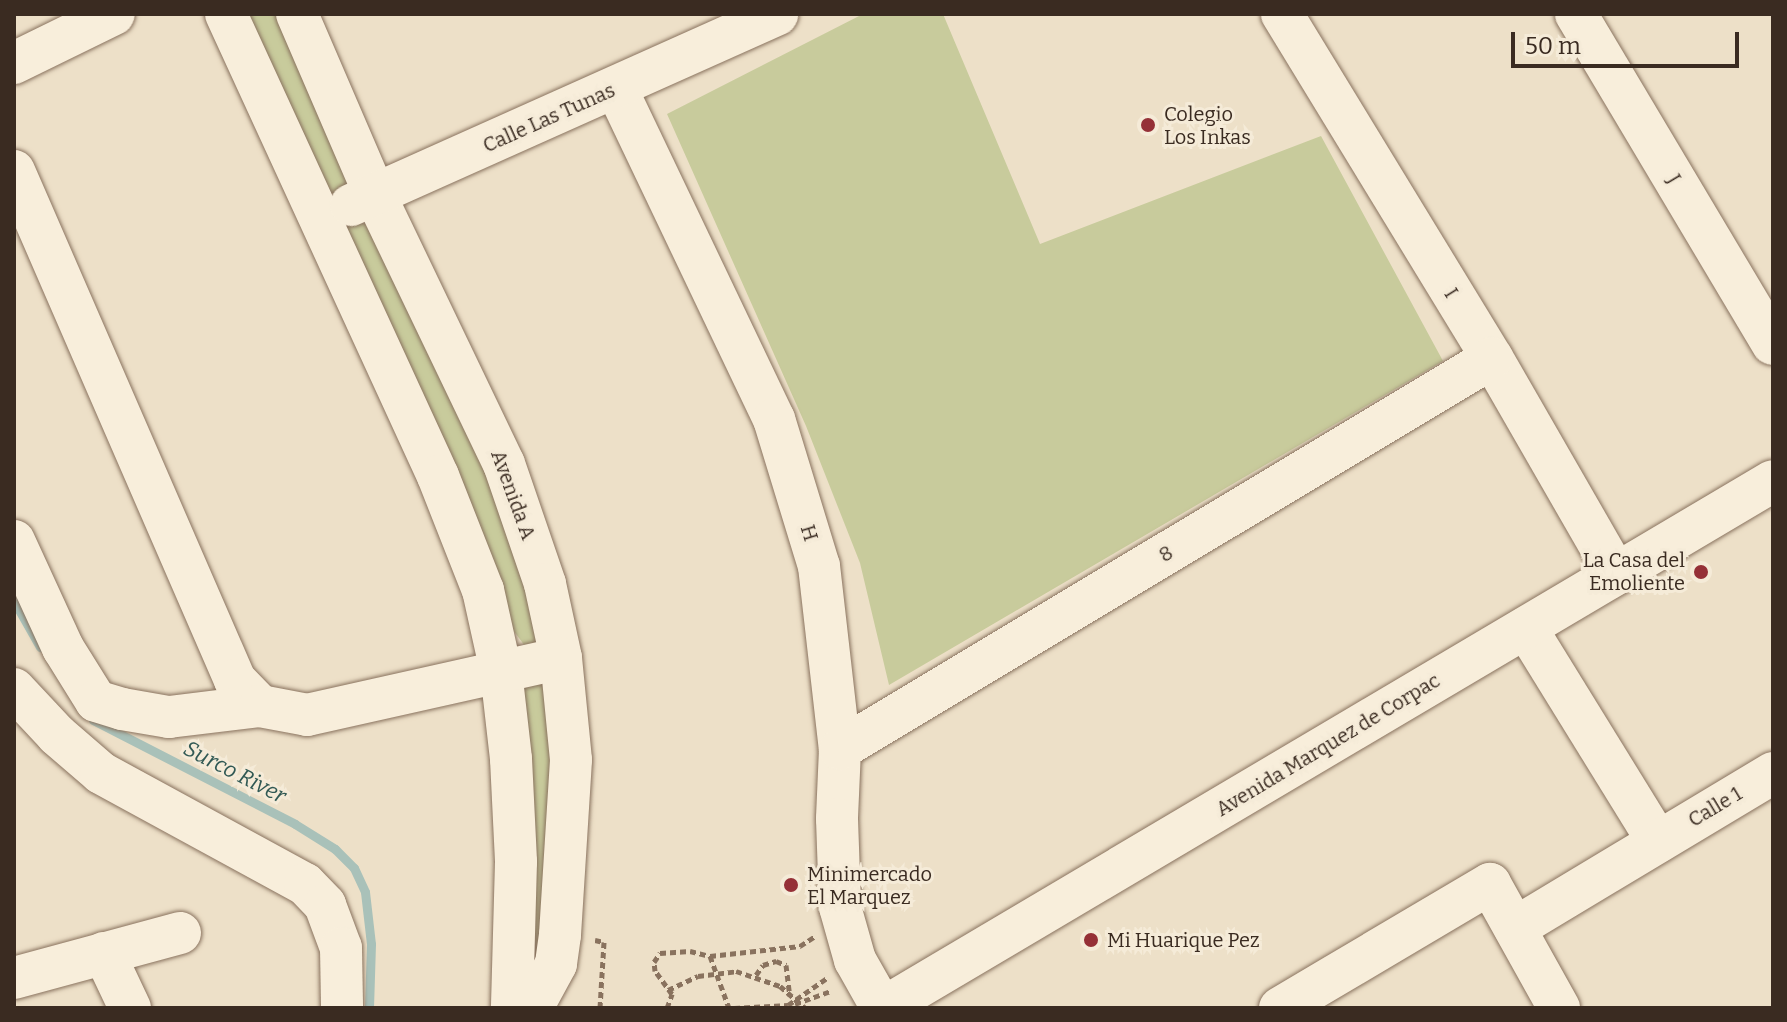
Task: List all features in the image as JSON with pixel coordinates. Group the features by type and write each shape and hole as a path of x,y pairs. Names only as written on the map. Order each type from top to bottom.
{"street":[{"path":"14,63 114,14"},
{"path":"226,14 438,476 483,590 501,671 511,759 516,862 512,1008"},
{"name":"Avenida A","path":"297,14 375,195 504,464 545,584 561,658 571,760 567,866 556,964 532,1008"},
{"name":"Calle Las Tunas","path":"319,218 777,14"},
{"name":"I","path":"1282,14 1492,358 1616,574"},
{"name":"J","path":"1576,14 1773,344"},
{"name":"H","path":"616,88 774,419 819,566 840,749 837,819 840,907 866,975"},
{"path":"14,171 235,680 260,706"},
{"name":"8","path":"840,749 1492,358"},
{"name":"Avenida Marquez de Corpac","path":"866,975 1526,628 1773,481"},
{"path":"14,541 63,648 96,701 169,717 260,706 307,715 561,658"},
{"path":"1526,628 1658,842"},
{"path":"14,689 57,735 101,773 305,884 325,905 341,948 342,1008"},
{"name":"Calle 1","path":"1515,928 1773,773"},
{"path":"1287,1006 1490,884 1515,928 1545,1003"},
{"path":"14,978 180,933"},
{"path":"104,953 130,1008"}],"path":[{"path":"667,1008 672,994 655,971 654,962 660,953 690,951 710,956 800,946 866,975"},
{"path":"710,956 731,1008 786,1007 794,1000 866,975"},
{"path":"756,975 763,965 776,961 786,965 794,1000"},
{"path":"668,990 698,976 736,971 756,975 780,986 805,1008"},
{"path":"794,1000 866,975"}],"green space":[{"path":"240,14 276,14 345,163 349,183 334,196 325,191"},
{"path":"863,14 943,14 1040,244 1321,136 1443,361 889,685 860,563 806,426 667,114"},
{"path":"369,224 510,512 541,641 525,646 513,630 345,226"},
{"path":"534,680 543,681 558,808 537,956 524,942 523,689"}],"waterway":[{"name":"Surco River","path":"14,601 40,647"},
{"name":"Surco River","path":"93,720 295,824 335,849 354,868 365,892 371,944 369,1008"}],"place":[{"name":"Colegio Los Inkas","path":"1148,125"},
{"name":"La Casa del Emoliente","path":"1701,572"},
{"name":"Minimercado El Marquez","path":"791,885"},
{"name":"Mi Huarique Pez","path":"1091,940"}]}
